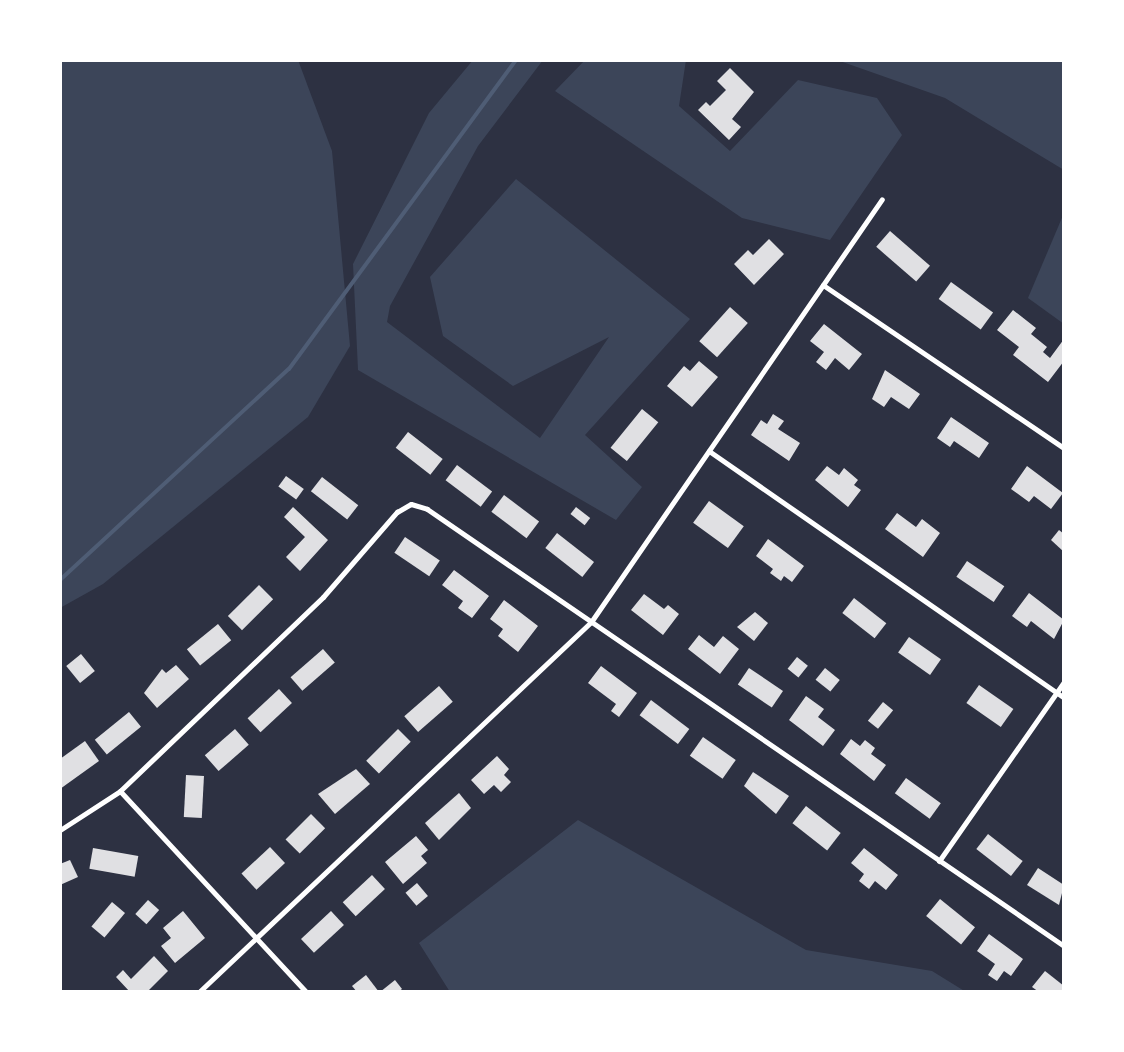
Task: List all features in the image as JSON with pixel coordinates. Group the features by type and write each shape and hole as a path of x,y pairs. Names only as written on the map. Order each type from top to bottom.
{"street":[{"path":"199,992 590,622 882,199"},
{"path":"823,284 1064,448"},
{"path":"709,450 1064,698"},
{"path":"60,830 120,791 323,597 397,512 411,504 428,509 1064,946"},
{"path":"939,860 1064,682"},
{"path":"120,791 306,992"}],"shaded area":[{"path":"60,60 298,60 332,151 350,346 308,417 103,584 60,608"},
{"path":"473,60 543,60 478,146 390,306 387,322 540,438 609,337 513,386 443,336 430,277 516,179 690,319 585,435 642,487 616,520 358,370 353,264 429,113"},
{"path":"585,60 686,60 679,106 730,151 798,80 877,98 902,135 830,240 742,218 555,91"},
{"path":"837,60 1064,60 1064,170 945,98"},
{"path":"1064,213 1064,324 1028,298"},
{"path":"578,820 806,950 932,971 966,992 450,992 419,943"}],"building":[{"path":"730,68 754,92 732,119 741,127 729,140 698,110 706,102 710,106 726,90 717,81"},
{"path":"890,231 930,266 916,282 876,247"},
{"path":"769,239 784,254 754,285 734,264 748,250 753,255"},
{"path":"951,282 993,313 981,330 939,299"},
{"path":"730,307 748,323 717,357 699,341"},
{"path":"1013,310 1036,328 1031,334 1047,347 1043,352 1050,358 1064,339 1064,361 1048,382 1013,355 1019,347 997,330"},
{"path":"824,324 862,354 849,370 835,358 826,370 816,362 824,352 810,341"},
{"path":"699,361 718,377 692,407 667,386 684,366 690,371"},
{"path":"885,370 920,394 909,409 891,397 884,407 872,399"},
{"path":"642,409 658,422 627,461 611,448"},
{"path":"773,414 784,421 778,429 800,443 789,461 751,435 761,420 767,424"},
{"path":"951,417 989,443 979,458 954,441 950,447 937,438"},
{"path":"408,432 443,459 430,475 396,448"},
{"path":"457,465 492,491 481,507 446,480"},
{"path":"827,466 839,475 844,468 858,480 854,485 861,490 848,507 815,480"},
{"path":"1027,466 1063,493 1051,509 1034,496 1029,502 1011,489"},
{"path":"286,476 304,489 296,499 278,487"},
{"path":"322,477 358,505 347,520 311,491"},
{"path":"504,495 539,521 527,538 491,512"},
{"path":"709,501 744,526 728,548 693,523"},
{"path":"293,507 328,540 300,571 286,557 305,537 284,517"},
{"path":"576,507 590,518 585,525 570,514"},
{"path":"897,513 916,527 922,519 940,533 923,557 885,529"},
{"path":"1059,530 1064,534 1064,552 1051,540"},
{"path":"557,533 594,562 582,577 545,548"},
{"path":"405,537 440,560 429,576 394,553"},
{"path":"768,539 804,566 792,582 784,576 781,581 756,556"},
{"path":"967,561 1004,586 994,602 956,577"},
{"path":"454,570 489,596 472,618 458,608 463,601 442,585"},
{"path":"259,585 273,599 242,630 228,616"},
{"path":"1029,593 1064,620 1054,639 1031,621 1027,627 1012,616"},
{"path":"644,594 664,609 668,605 679,614 663,635 631,610"},
{"path":"854,598 886,623 875,638 842,613"},
{"path":"504,600 538,626 518,652 498,636 503,629 490,619"},
{"path":"755,612 768,623 754,641 737,627"},
{"path":"218,624 231,640 200,665 187,649"},
{"path":"699,635 714,647 723,636 739,649 720,674 688,649"},
{"path":"909,637 941,659 930,675 898,653"},
{"path":"323,649 335,663 302,691 291,677"},
{"path":"81,654 95,671 80,683 66,666"},
{"path":"797,657 808,666 798,677 788,669"},
{"path":"176,665 189,679 157,708 144,693 162,669 166,673"},
{"path":"601,666 637,693 619,717 611,711 616,704 588,683"},
{"path":"749,668 783,691 772,708 738,685"},
{"path":"825,668 840,680 830,692 816,680"},
{"path":"979,685 1013,709 1001,727 966,703"},
{"path":"439,686 453,702 418,732 404,716"},
{"path":"279,689 292,703 261,732 248,718"},
{"path":"806,696 824,709 818,717 835,730 823,746 789,720"},
{"path":"651,700 689,729 678,744 640,715"},
{"path":"883,702 893,710 878,729 868,721"},
{"path":"129,712 141,727 107,754 95,740"},
{"path":"235,729 249,745 219,771 205,755"},
{"path":"398,729 411,742 379,774 366,761"},
{"path":"703,737 736,760 723,779 690,756"},
{"path":"851,739 860,746 865,740 875,748 871,754 886,765 874,781 840,754"},
{"path":"85,741 99,761 60,789 60,759"},
{"path":"497,756 509,769 504,775 511,782 501,792 494,785 484,794 471,780"},
{"path":"356,769 370,784 335,814 318,794"},
{"path":"753,772 789,796 776,814 744,786"},
{"path":"186,775 204,776 202,818 184,817"},
{"path":"906,778 941,803 930,819 895,793"},
{"path":"459,793 471,808 439,840 425,823"},
{"path":"806,806 841,833 827,850 792,823"},
{"path":"311,814 325,828 300,854 286,839"},
{"path":"988,834 1023,861 1011,876 976,849"},
{"path":"416,836 428,850 421,856 427,863 403,884 385,862"},
{"path":"270,847 285,863 256,890 241,874"},
{"path":"93,848 138,856 135,877 89,869"},
{"path":"864,848 898,875 886,890 875,881 869,889 859,881 864,874 851,863"},
{"path":"70,860 78,877 60,885 60,864"},
{"path":"1038,868 1064,885 1059,905 1027,885"},
{"path":"372,875 385,889 356,916 343,902"},
{"path":"417,883 428,896 416,906 406,893"},
{"path":"940,899 975,927 961,944 926,916"},
{"path":"148,900 159,910 146,924 135,914"},
{"path":"112,902 125,913 104,937 91,927"},
{"path":"183,911 205,938 175,963 161,946 171,938 163,928"},
{"path":"331,911 344,925 314,953 301,939"},
{"path":"989,934 1023,959 1011,976 1004,971 997,981 988,975 995,964 977,951"},
{"path":"154,956 168,971 147,992 130,992 116,977 123,970 131,979"},
{"path":"1045,971 1064,986 1064,992 1039,992 1032,987"},
{"path":"366,975 379,992 357,992 352,986"},
{"path":"395,980 402,989 380,992"}],"waterway":[{"path":"60,580 289,369 516,60"}]}
